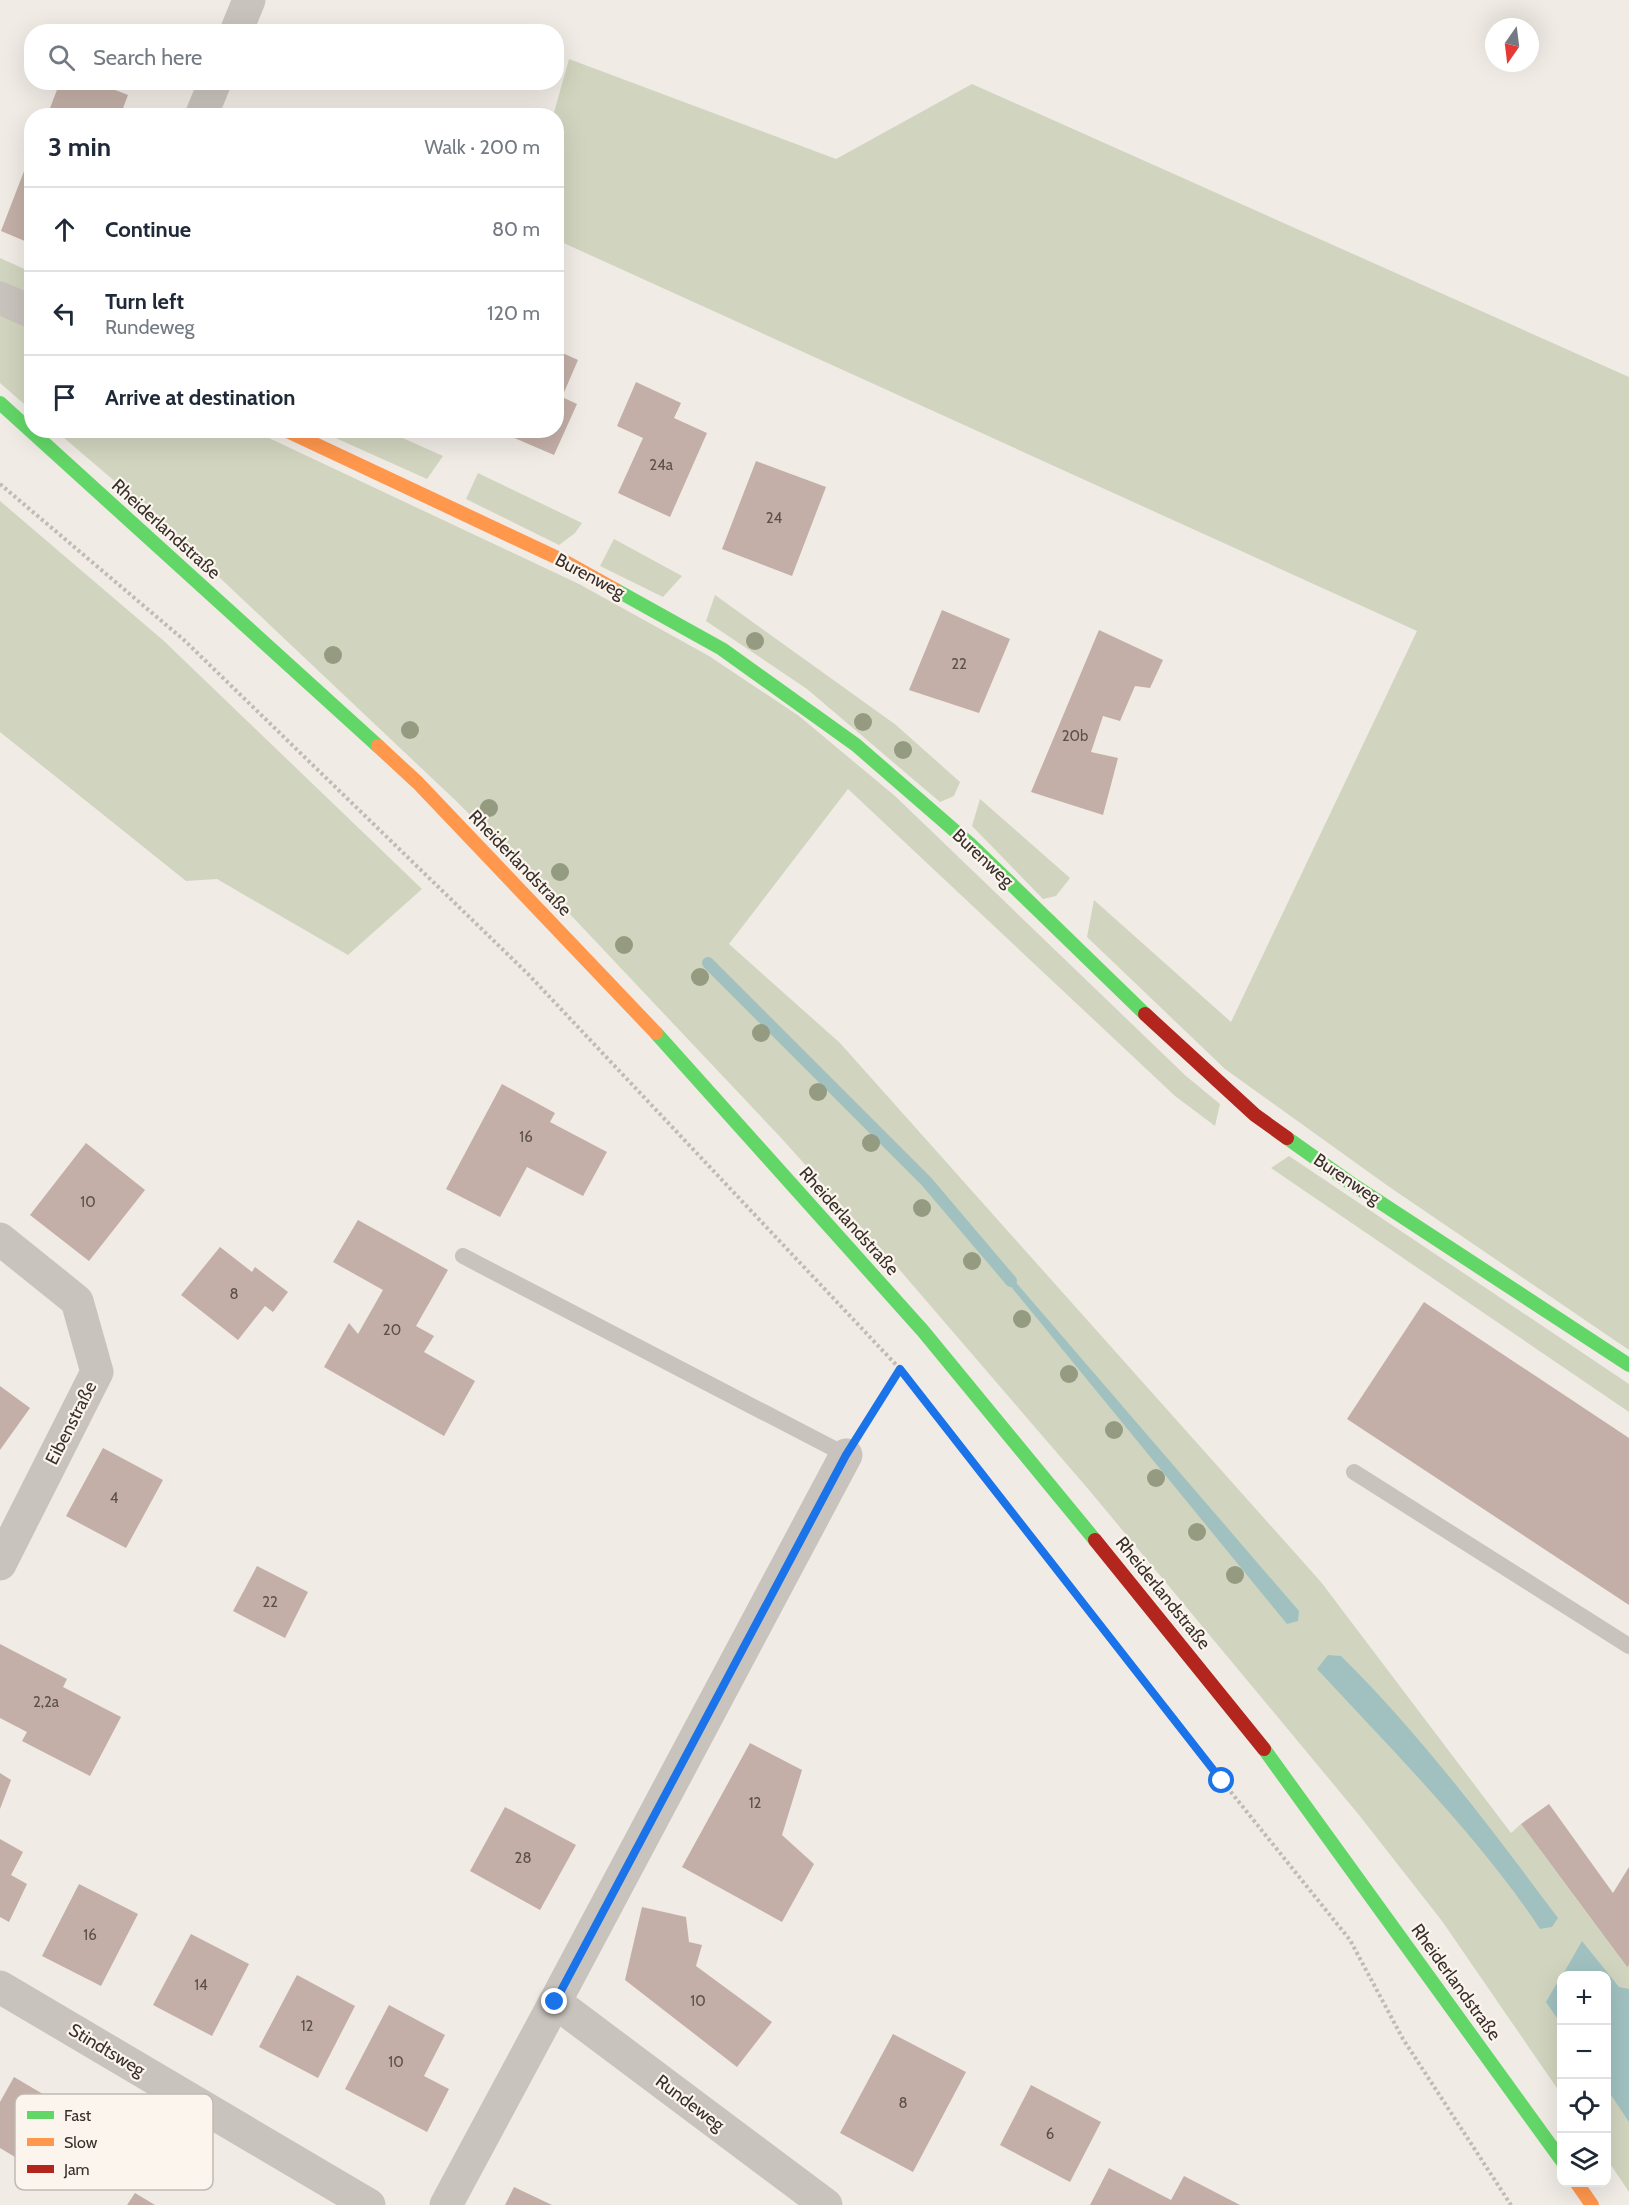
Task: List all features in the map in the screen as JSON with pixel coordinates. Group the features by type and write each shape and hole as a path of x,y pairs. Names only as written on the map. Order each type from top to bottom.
{"main road":[{"name":"Rheiderlandstraße","path":"0,403 24,425"},
{"name":"Rheiderlandstraße","path":"38,438 418,783 621,994 923,1331 1240,1716 1382,1909 1557,2154"},
{"name":"Burenweg","path":"302,438 564,561 723,649 855,745 961,836 1170,1039 1255,1115 1349,1182 1629,1365"},
{"path":"1579,2187 1592,2205"}],"street":[{"path":"239,24 249,0"},
{"path":"204,108 212,90"},
{"path":"0,298 24,308"},
{"name":"Eibenstraße","path":"0,1239 77,1301 97,1372 0,1564"},
{"path":"446,2205 846,1455"},
{"name":"Stindtsweg","path":"0,1987 181,2094"},
{"name":"Rundeweg","path":"555,2002 826,2205"},
{"name":"Stindtsweg","path":"213,2113 369,2205"}],"lane":[{"path":"462,1256 846,1455"},
{"path":"1354,1472 1629,1646"}],"path":[{"path":"0,484 184,640 529,975 900,1369 1214,1772 1350,1940 1403,2039 1511,2205"},
{"path":"846,1455 900,1369"}],"green space":[{"path":"569,59 836,159 972,84 1629,377 1629,1350 1388,1186 1225,1069 1087,937 1094,900 1231,1022 1417,631 564,243 564,108 555,108 560,90 564,90 564,77"},
{"path":"0,258 24,269 24,297 0,285"},
{"path":"0,313 24,323 24,404 0,383"},
{"path":"64,438 269,438 579,584 709,656 799,716 895,796 1186,1076 1220,1104 1215,1126 1175,1096 848,789 729,944 840,1043 1321,1582 1511,1833 1521,1824 1626,1966 1629,1965 1629,2192 1611,2165 1611,1971 1557,1971 1557,2088 1442,1921 1359,1815 1089,1490 898,1268 783,1140 566,910 454,799 146,508"},
{"path":"336,438 403,438 443,456 427,479"},
{"path":"478,473 582,523 575,533 559,545 466,499"},
{"path":"0,501 164,641 422,889 348,955 217,879 186,881 0,732"},
{"path":"614,539 682,576 663,597 600,566"},
{"path":"715,595 896,725 960,782 954,796 940,802 807,689 706,621"},
{"path":"980,799 1070,878 1056,896 1043,899 972,826"},
{"path":"1289,1156 1629,1384 1629,1412 1271,1168"}],"water":[{"path":"1001,1265 1299,1611 1298,1621 1287,1624 999,1272"},
{"path":"1328,1655 1341,1656 1371,1686 1427,1750 1558,1918 1552,1927 1540,1929 1490,1861 1462,1828 1317,1669"},
{"path":"1582,1941 1606,1971 1565,1971"},
{"path":"1611,1977 1619,1987 1629,1989 1629,2122 1611,2095"},
{"path":"1557,1983 1557,2018 1546,2002"}],"building":[{"path":"57,90 115,90 128,95 123,108 50,108"},
{"path":"24,171 24,241 1,231"},
{"path":"564,354 578,360 564,392"},
{"path":"636,382 681,403 674,418 707,433 670,517 618,493 643,438 617,426"},
{"path":"564,398 577,404 564,433"},
{"path":"515,438 562,438 554,455"},
{"path":"756,461 826,487 792,576 722,549"},
{"path":"942,610 1010,639 979,713 909,690"},
{"path":"1099,630 1163,660 1150,688 1135,686 1120,721 1103,716 1091,752 1118,758 1103,815 1031,792"},
{"path":"502,1084 555,1113 550,1122 607,1152 583,1196 527,1167 500,1217 446,1189"},
{"path":"86,1143 145,1190 89,1261 30,1215"},
{"path":"358,1220 448,1270 416,1326 434,1336 424,1352 475,1381 444,1436 324,1367 349,1323 358,1334 383,1290 333,1262"},
{"path":"220,1247 252,1272 255,1267 288,1292 273,1312 265,1306 238,1340 181,1295"},
{"path":"1424,1302 1629,1438 1629,1605 1347,1419"},
{"path":"0,1386 30,1408 0,1450"},
{"path":"103,1448 163,1480 126,1548 66,1516"},
{"path":"257,1566 308,1592 285,1638 233,1611"},
{"path":"0,1644 67,1679 63,1687 121,1717 90,1776 22,1741 27,1732 0,1718"},
{"path":"750,1743 802,1770 782,1835 814,1864 782,1922 682,1867"},
{"path":"0,1773 11,1780 0,1809"},
{"path":"1549,1804 1613,1893 1629,1867 1629,1965 1627,1967 1521,1824"},
{"path":"505,1807 576,1845 540,1910 470,1871"},
{"path":"0,1839 23,1852 11,1875 27,1884 9,1922 0,1917"},
{"path":"79,1884 138,1914 101,1986 42,1956"},
{"path":"642,1907 686,1917 689,1942 702,1945 696,1966 772,2022 737,2067 625,1980"},
{"path":"191,1934 249,1964 212,2036 153,2005"},
{"path":"297,1975 355,2006 318,2078 259,2047"},
{"path":"389,2005 445,2035 424,2076 449,2089 427,2132 345,2089"},
{"path":"893,2034 966,2072 913,2172 840,2133"},
{"path":"14,2077 43,2094 15,2094 15,2157 0,2148 0,2102"},
{"path":"1031,2085 1101,2122 1070,2182 1000,2145"},
{"path":"1109,2168 1171,2200 1184,2176 1240,2205 1090,2205"},
{"path":"514,2187 552,2205 505,2205"},
{"path":"135,2193 155,2205 127,2205"}],"waterway":[{"path":"708,963 926,1181 1011,1281"}],"traffic: fast":[{"path":"0,403 24,425"},
{"path":"39,438 378,746"},
{"path":"616,590 722,649 856,745 970,844 1145,1014"},
{"path":"656,1033 923,1331 1095,1540"},
{"path":"1287,1138 1349,1182 1629,1365"},
{"path":"1264,1749 1557,2154"}],"traffic: slow":[{"path":"302,438 564,561 616,590"},
{"path":"378,746 418,783 656,1033"},
{"path":"1579,2187 1592,2205"}],"traffic: jam":[{"path":"1145,1014 1255,1115 1287,1138"},
{"path":"1095,1540 1264,1749"}],"route":[{"path":"555,2002 846,1455 900,1369 1222,1781"}]}
